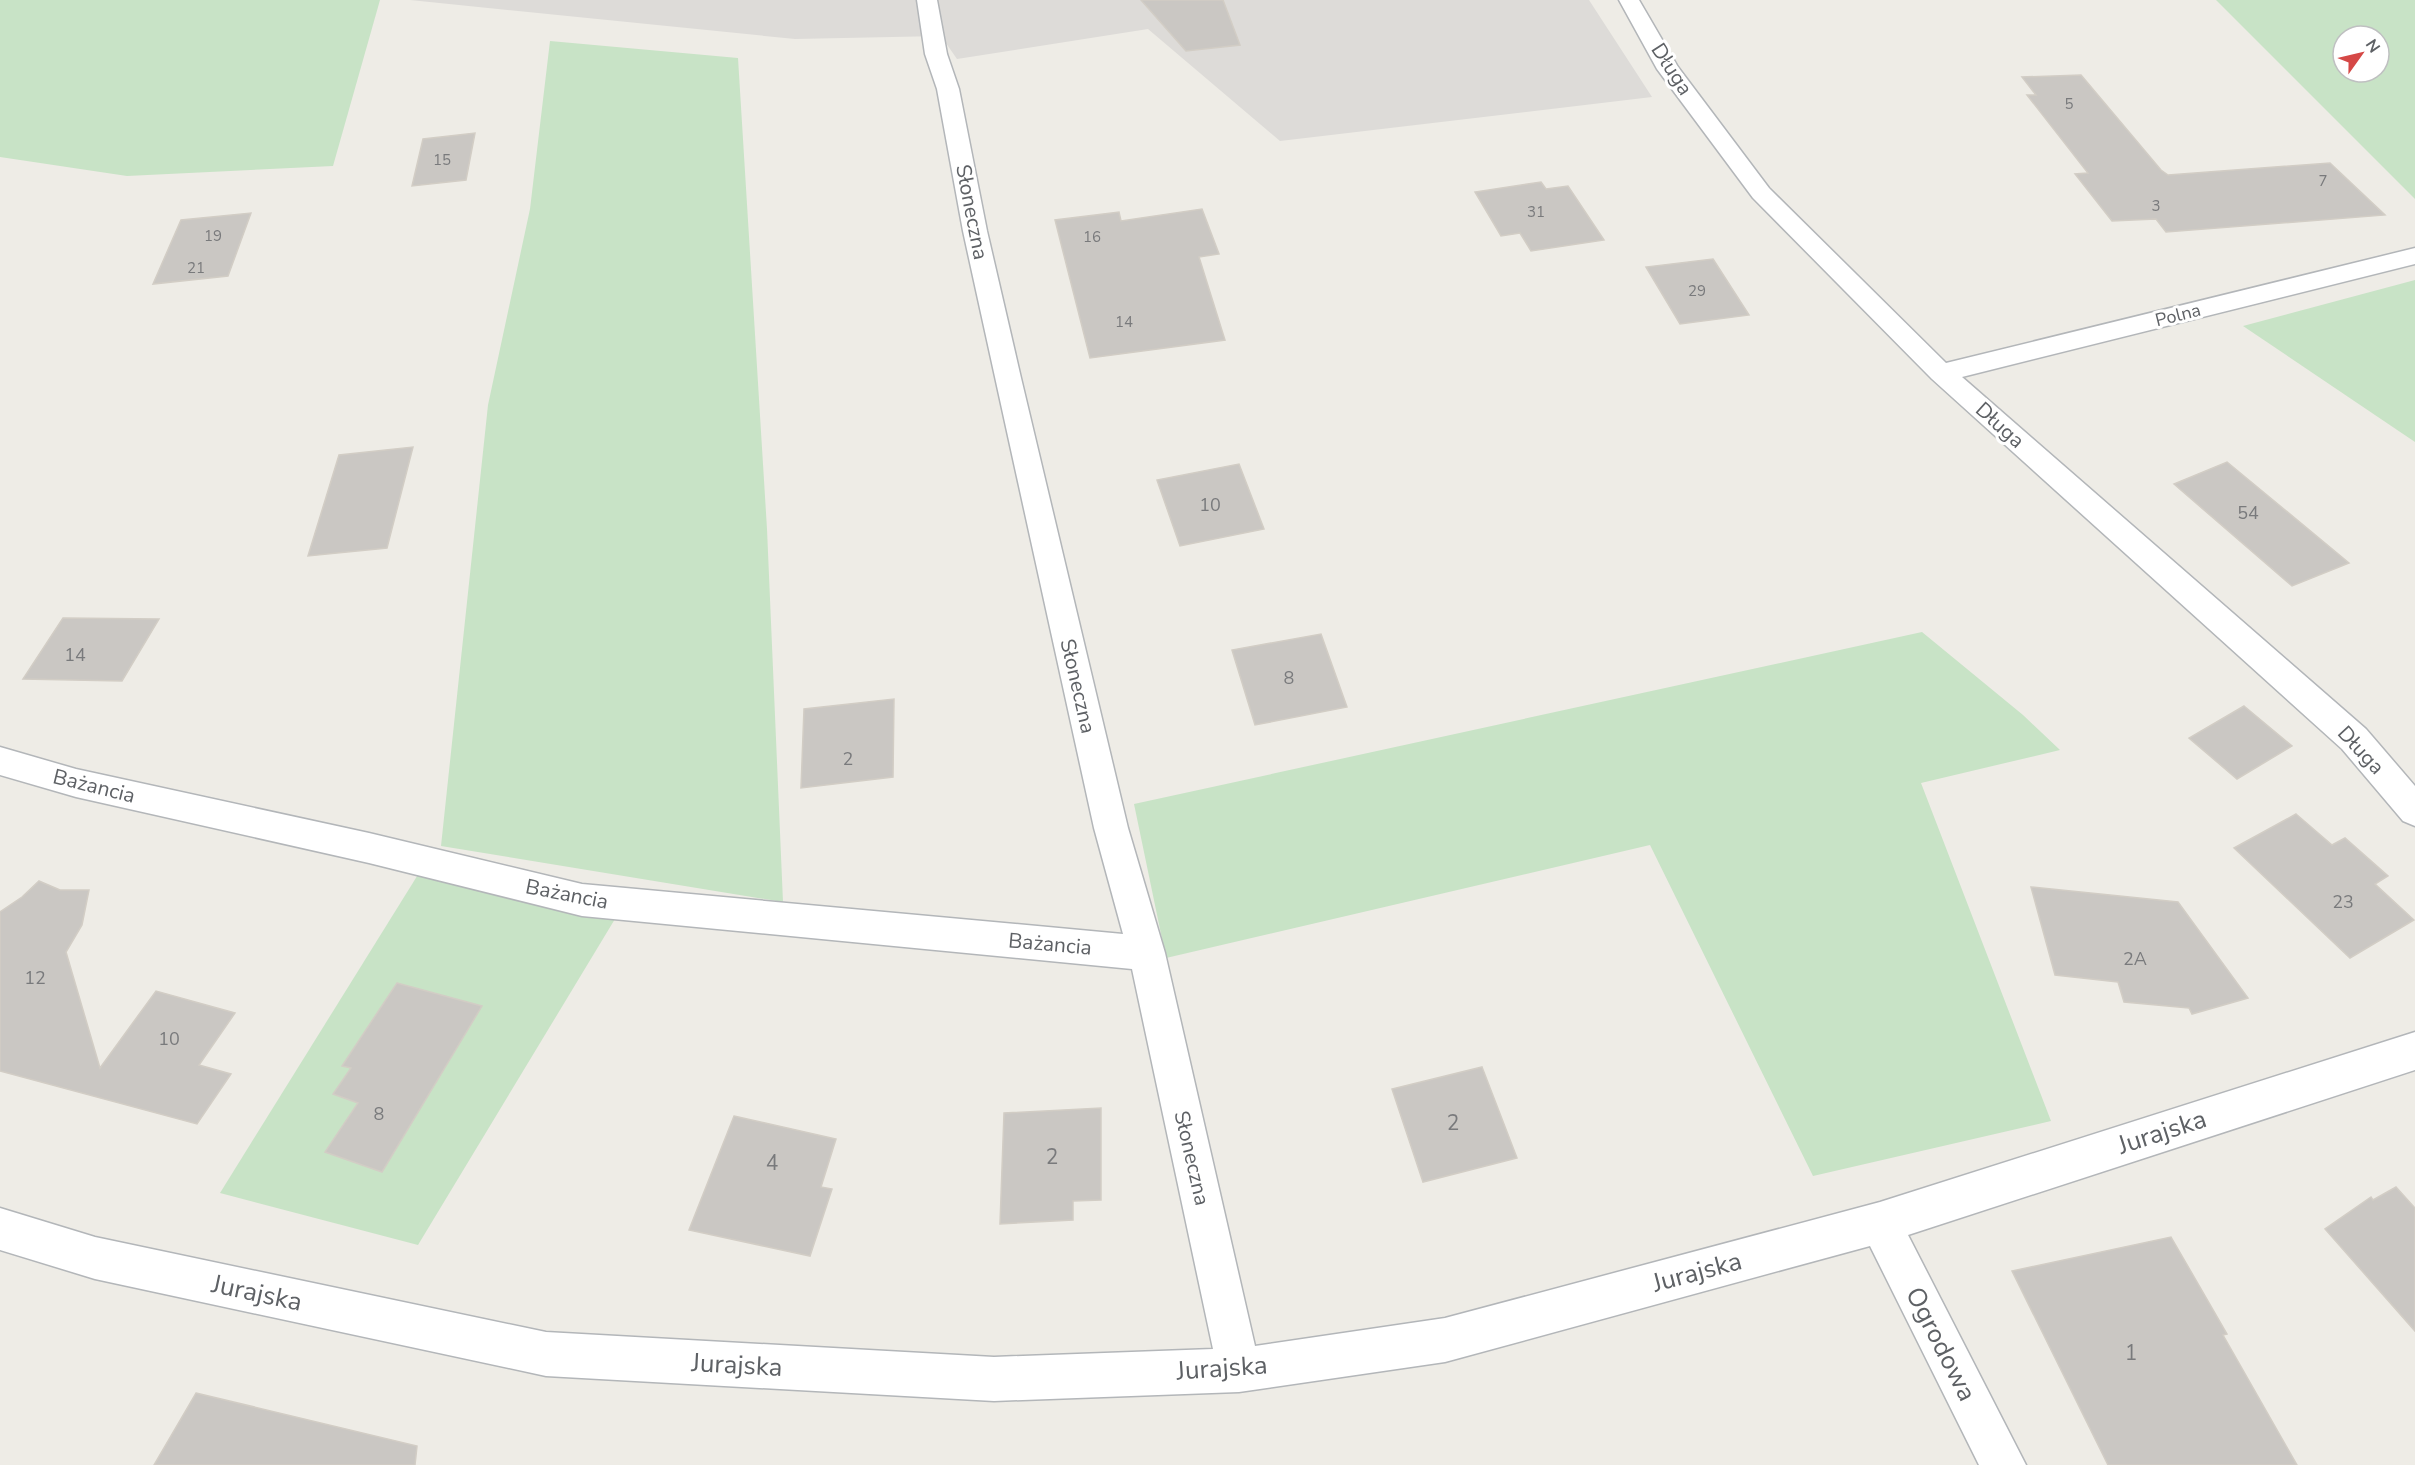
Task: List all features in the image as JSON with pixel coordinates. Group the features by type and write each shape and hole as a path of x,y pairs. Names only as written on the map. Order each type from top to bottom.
{"street":[{"name":"Słoneczna","path":"927,0 936,54 948,89 975,231 1100,784 1147,953 1239,1370"},
{"name":"Długa","path":"1629,0 1668,69 1761,194 1941,373 2354,739 2415,811"},
{"name":"Polna","path":"1941,373 2415,256"},
{"name":"Bażancia","path":"0,762 76,783 369,848 582,900 1147,953"},
{"name":"Jurajska","path":"0,1229 95,1258 546,1354 994,1379 1239,1370 1445,1340 1880,1223 2415,1051"},
{"name":"Ogrodowa","path":"1880,1223 2003,1465"}],"shaded area":[{"path":"410,0 1589,0 1652,97 1280,141 1148,29 957,59 941,36 795,39"}],"green space":[{"path":"0,0 380,0 333,166 127,176 0,157"},
{"path":"2216,0 2415,0 2415,199"},
{"path":"550,41 738,58 767,529 783,902 441,846 488,405 530,209"},
{"path":"2415,280 2415,442 2243,326"},
{"path":"1922,632 2023,715 2060,750 1921,783 2051,1121 1813,1176 1650,845 1166,958 1134,804"},
{"path":"419,873 618,914 418,1245 220,1193"}],"building":[{"path":"1141,0 1223,0 1240,45 1186,51"},
{"path":"2081,75 2161,170 2168,175 2330,163 2385,215 2166,232 2156,219 2112,221 2075,174 2088,173 2027,95 2036,95 2022,77"},
{"path":"475,133 466,180 412,186 423,139"},
{"path":"1541,182 1546,189 1568,186 1604,240 1531,251 1520,233 1501,236 1475,192"},
{"path":"1202,209 1219,254 1199,257 1225,340 1090,358 1055,220 1119,212 1121,221"},
{"path":"251,213 228,276 153,284 181,220"},
{"path":"1713,259 1749,315 1680,324 1646,267"},
{"path":"413,447 387,548 308,556 339,455"},
{"path":"2227,462 2349,563 2292,586 2174,484"},
{"path":"1239,464 1264,529 1180,546 1157,480"},
{"path":"63,618 159,619 122,681 23,679"},
{"path":"1321,634 1347,707 1255,725 1232,650"},
{"path":"894,699 893,777 801,788 804,709"},
{"path":"2244,706 2292,746 2237,779 2189,738"},
{"path":"2296,814 2332,845 2345,838 2388,876 2375,884 2414,920 2350,958 2234,848"},
{"path":"39,881 60,890 89,890 82,925 66,952 100,1068 156,991 235,1013 199,1065 231,1074 197,1124 0,1071 0,912 22,897"},
{"path":"2031,887 2178,902 2248,998 2192,1014 2189,1008 2124,1002 2118,982 2055,975"},
{"path":"397,983 482,1006 382,1172 325,1152 358,1103 333,1094 351,1068 342,1066"},
{"path":"1482,1067 1517,1158 1423,1182 1392,1089"},
{"path":"1101,1108 1101,1200 1073,1201 1073,1220 1000,1224 1004,1113"},
{"path":"734,1116 836,1139 821,1187 832,1189 810,1256 689,1230"},
{"path":"2396,1187 2415,1208 2415,1331 2325,1229 2371,1197 2373,1200"},
{"path":"2171,1237 2227,1334 2223,1335 2297,1465 2108,1465 2012,1271"},
{"path":"196,1393 417,1446 415,1465 154,1465"}]}
